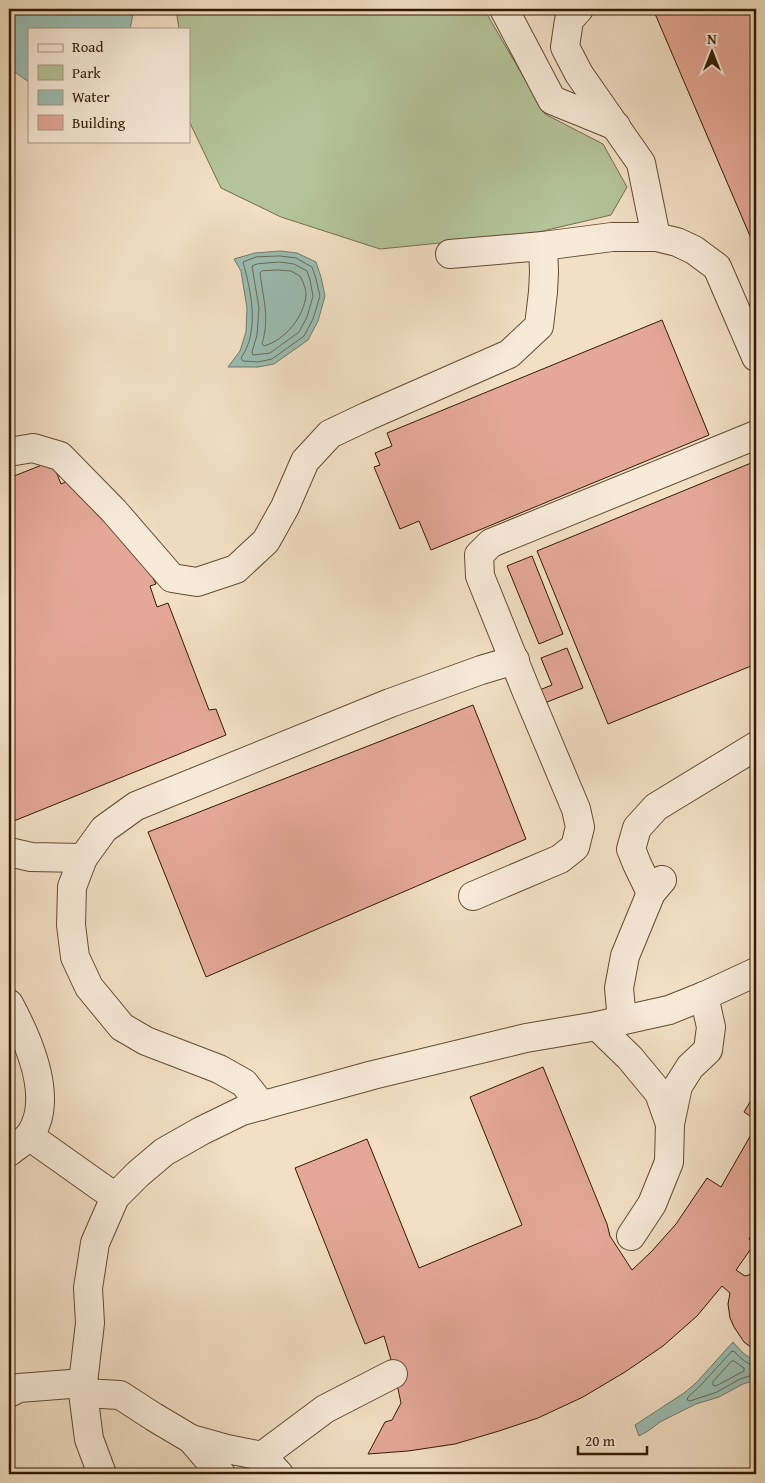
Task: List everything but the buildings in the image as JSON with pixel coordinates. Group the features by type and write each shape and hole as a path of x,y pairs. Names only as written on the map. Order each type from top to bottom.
{"street":[{"path":"504,9 552,100 616,126"},
{"path":"580,9 568,20 565,47 579,74 641,163 656,237"},
{"path":"450,254 543,246 612,237 656,237 677,242 694,250 717,267 756,357"},
{"path":"9,452 33,448 60,456 114,511 172,578 197,582 236,569 266,541 285,507 305,461 330,434 509,354 539,326 544,286 543,246"},
{"path":"472,896 560,859 575,847 580,827 576,809 480,576 479,555 491,543 756,435"},
{"path":"262,1106 244,1083 220,1069 146,1041 122,1027 89,987 75,957 71,925 72,887 83,858 104,830 136,806 390,703 481,670 515,660"},
{"path":"670,1124 659,1092 630,1058 610,1023 625,956 656,886 631,849 637,828 656,807 756,746"},
{"path":"9,852 31,857 83,858"},
{"path":"102,1474 89,1439 83,1392 90,1323 88,1288 95,1243 115,1197 164,1152 242,1111 373,1075 526,1038 669,1010 756,972"},
{"path":"631,1236 652,1204 669,1162 670,1124 678,1086 690,1067 708,1050 711,1026 704,996"},
{"path":"9,1004 27,1042 35,1067 41,1099 39,1117 19,1144 115,1197"},
{"path":"9,1393 19,1388 120,1395 191,1439 227,1449 271,1465 325,1409 393,1374"},
{"path":"9,1401 20,1403 83,1392"},
{"path":"191,1439 221,1474"}],"green space":[{"path":"176,9 484,9 545,114 603,144 627,187 611,215 530,234 380,249 281,217 221,188 190,123 190,28 179,28"}],"water":[{"path":"9,9 132,9 130,28 28,28 28,81 9,68"},
{"path":"280,251 297,253 316,262 325,296 318,321 308,340 274,364 258,367 228,367 240,351 246,332 247,308 241,271 234,259 255,253"},
{"path":"733,1342 743,1353 756,1362 756,1378 753,1381 743,1384 719,1397 696,1404 660,1422 639,1436 635,1425 696,1383"}]}
